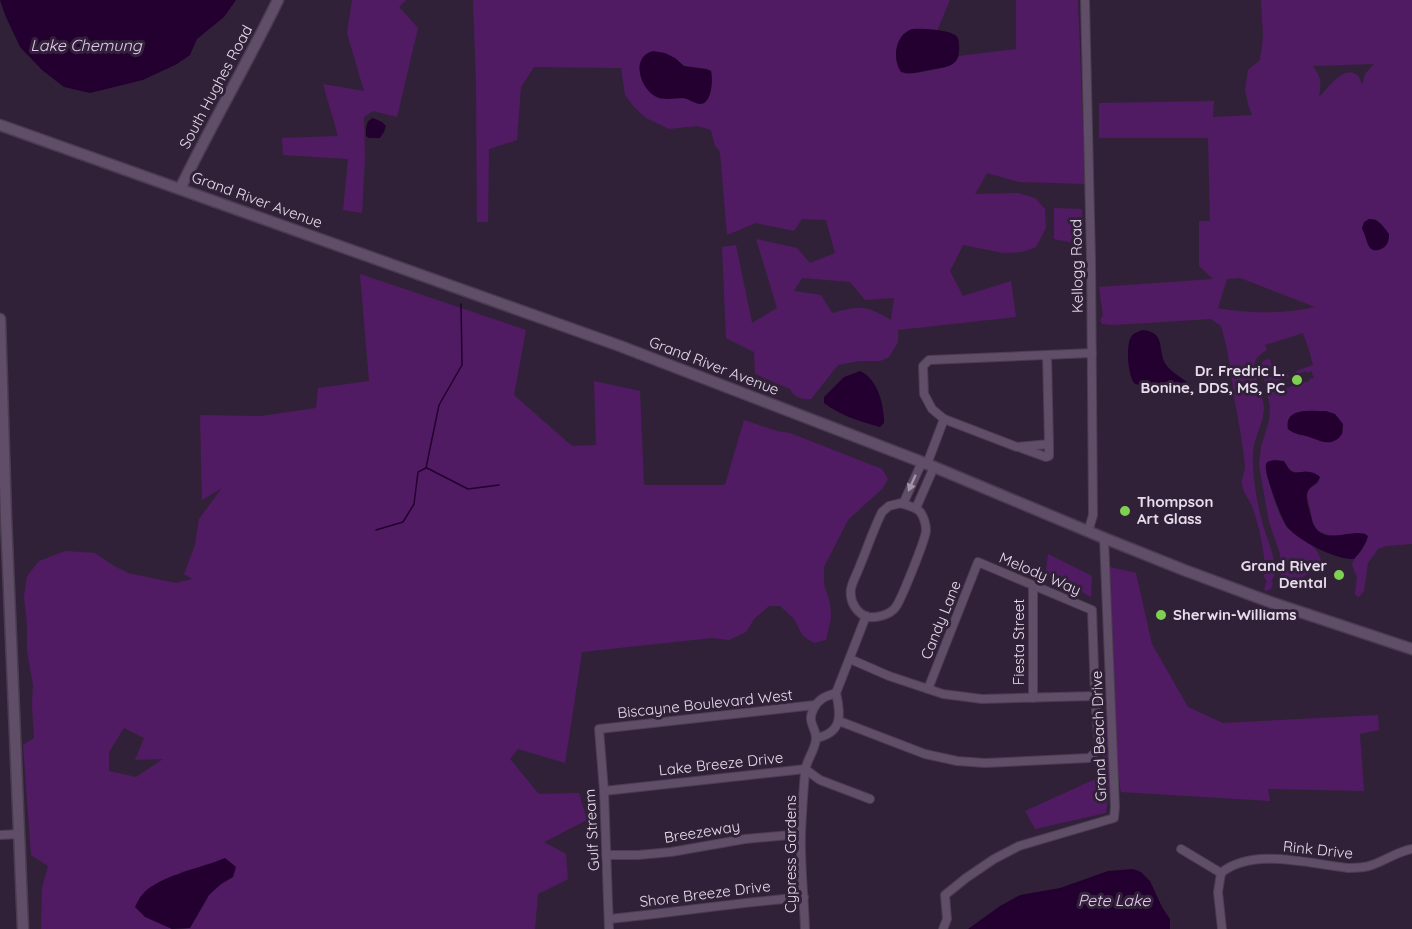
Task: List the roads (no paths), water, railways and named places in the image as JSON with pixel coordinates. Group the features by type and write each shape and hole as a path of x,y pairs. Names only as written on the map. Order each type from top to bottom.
{"main road":[{"name":"South Hughes Road","path":"180,189 278,0"},
{"name":"Grand River Avenue","path":"0,125 620,346 928,464 1184,570 1270,602 1412,649"},
{"path":"0,319 3,535 23,929"}],"street":[{"name":"Kellogg Road","path":"1085,0 1091,259 1093,515 1088,532"},
{"path":"1047,355 1049,456 1046,457 944,419 932,409 924,394 923,366 929,360 1092,353"},
{"path":"916,508 944,419"},
{"path":"1017,447 1049,444"},
{"path":"903,504 928,464"},
{"path":"895,504 916,508 924,519 926,532 904,590 895,608 888,613 872,617 866,616 853,605 851,589 882,512 895,504"},
{"name":"Grand Beach Drive","path":"944,929 947,919 945,895 994,859 1019,846 1114,818 1116,807 1104,538"},
{"name":"Melody Way","path":"978,562 1092,610 1095,696"},
{"name":"Candy Lane","path":"928,688 978,562"},
{"name":"Fiesta Street","path":"1033,585 1033,698"},
{"path":"816,738 832,733 839,721 836,693 866,616"},
{"path":"839,721 925,754 957,761 985,763 1089,758 1099,747 1095,696 982,699 943,694 889,676 850,658"},
{"path":"815,705 825,696 836,693"},
{"name":"Biscayne Boulevard West","path":"599,729 815,705"},
{"name":"Cypress Gardens","path":"805,929 801,834 805,769 816,738 811,724 811,715 815,705"},
{"name":"Gulf Stream","path":"599,729 604,791 609,929"},
{"name":"Lake Breeze Drive","path":"604,791 805,769 820,780 870,799"},
{"path":"0,835 19,834"},
{"name":"Breezeway","path":"606,855 671,852 745,839 801,834"},
{"path":"1181,849 1221,873 1218,892 1222,929"},
{"name":"Rink Drive","path":"1221,873 1240,862 1257,859 1359,868 1412,849"},
{"name":"Shore Breeze Drive","path":"609,919 804,897"}],"water":[{"name":"Lake Chemung","path":"0,0 236,0 224,17 197,39 190,55 177,64 143,80 90,93 64,87 42,70 20,47"},
{"path":"912,29 940,30 956,36 959,41 958,58 946,67 918,72 901,72 896,54 897,48 902,36"},
{"path":"653,51 665,53 684,66 711,71 712,85 705,103 696,103 683,98 662,99 647,89 640,74 641,60"},
{"path":"373,118 386,126 380,138 366,136 367,123"},
{"path":"1369,219 1378,221 1389,234 1387,244 1379,250 1370,248 1362,229 1364,222"},
{"path":"1142,330 1155,334 1164,361 1190,384 1189,391 1169,391 1135,384 1129,369 1129,343 1132,335"},
{"path":"860,371 871,380 879,393 884,423 880,427 843,415 824,403 824,397 844,377"},
{"path":"1306,411 1326,411 1335,414 1343,424 1342,434 1334,441 1321,441 1288,429 1290,417 1294,414"},
{"path":"1274,460 1284,461 1293,472 1311,472 1320,477 1309,489 1307,497 1313,524 1320,532 1334,536 1356,533 1368,536 1354,559 1318,549 1287,527 1267,476 1267,463"},
{"path":"225,858 236,867 233,877 209,895 190,928 172,929 145,917 135,907 142,895 158,883"},
{"name":"Pete Lake","path":"1133,869 1141,872 1150,881 1170,919 1170,929 968,929 1020,895 1060,888 1108,871"}],"waterway":[{"path":"376,530 403,522 414,504 418,472 426,468 439,405 462,365 461,304"},
{"path":"427,468 468,489 499,485"}],"place":[{"name":"Dr. Fredric L. Bonine, DDS, MS, PC","path":"1297,380"},
{"name":"Thompson Art Glass","path":"1125,511"},
{"name":"Grand River Dental","path":"1339,575"},
{"name":"Sherwin-Williams","path":"1161,615"}]}
